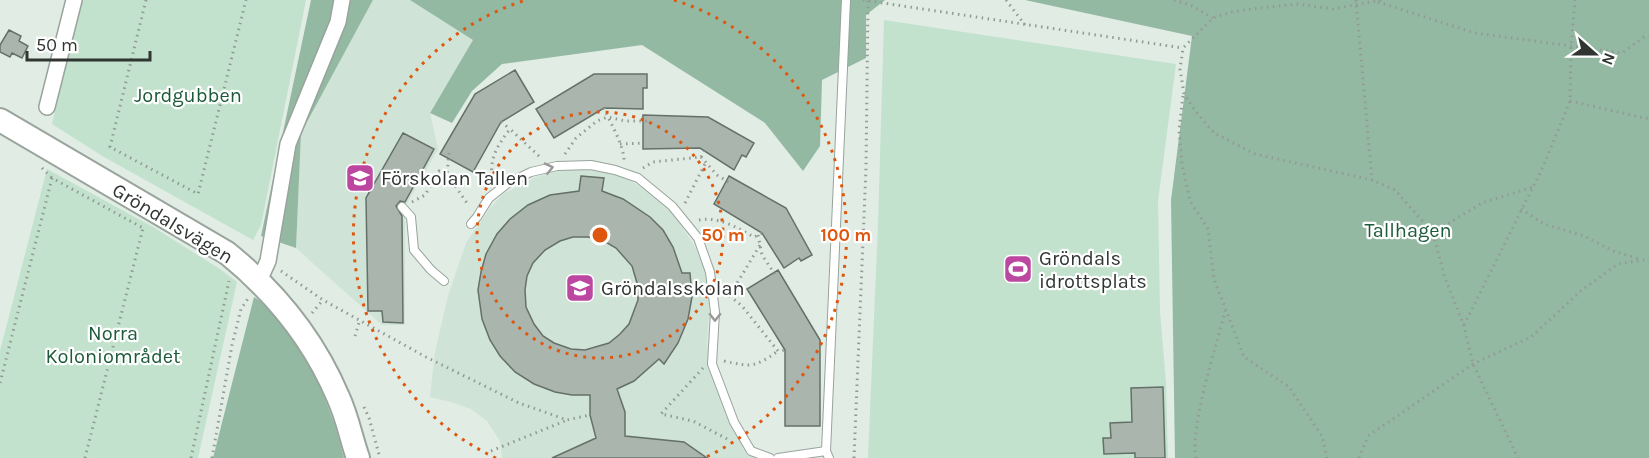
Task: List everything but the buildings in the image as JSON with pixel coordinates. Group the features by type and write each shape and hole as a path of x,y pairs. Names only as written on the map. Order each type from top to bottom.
{"street":[{"path":"47,107 74,0"},
{"path":"263,271 288,144 338,22 342,0"},
{"name":"Gröndalsvägen","path":"0,120 227,253 263,271 305,334 339,397 358,458"}],"lane":[{"path":"778,458 828,455 846,0"},
{"path":"471,224 489,198 508,183 531,172 554,166 591,165 638,178 672,206 698,238 710,272 714,299 712,364 734,422 751,451 770,458"},
{"path":"402,207 411,217 414,250 444,281"}],"path":[{"path":"146,0 110,147 198,194 246,0"},
{"path":"863,0 1183,48"},
{"path":"1007,0 1025,25"},
{"path":"1174,0 1190,5 1213,18"},
{"path":"1356,0 1372,180"},
{"path":"1464,326 1533,187 1570,101 1575,0"},
{"path":"854,458 866,168 868,1"},
{"path":"1328,458 1322,436 1289,387 1244,357 1215,279 1208,229 1190,201 1182,163 1179,130 1184,94 1180,69 1183,48 1213,18 1231,12 1297,4 1334,9 1379,1 1475,33 1571,47 1622,53 1644,37 1649,37"},
{"path":"1184,94 1214,133 1255,154 1372,180 1395,190 1433,233 1444,275 1464,326 1473,364 1518,458"},
{"path":"1570,101 1649,119"},
{"path":"604,108 620,144 628,174 653,162 700,157 717,175 730,183"},
{"path":"501,122 554,166 576,138 597,121 608,117 625,121 648,121"},
{"path":"495,193 490,169 498,144 510,129"},
{"path":"620,144 643,143"},
{"path":"700,157 704,151"},
{"path":"447,174 449,153"},
{"path":"679,215 706,162"},
{"path":"402,207 425,195 439,171 447,174 477,217"},
{"path":"0,383 52,178 152,234"},
{"path":"1433,233 1482,203 1533,187"},
{"path":"1521,209 1544,224 1584,236 1613,251 1641,259"},
{"path":"685,223 705,218 733,225 754,237 760,234 762,255 776,276"},
{"path":"85,458 143,228"},
{"path":"714,299 736,285 760,245"},
{"path":"1359,458 1368,436 1473,364 1531,337 1582,290 1618,264 1649,259"},
{"path":"212,458 232,345 241,309 263,271 519,403 567,420"},
{"path":"191,458 230,278"},
{"path":"725,292 742,306 778,351 784,350"},
{"path":"312,313 323,300"},
{"path":"1196,458 1194,448 1201,407 1226,310"},
{"path":"355,336 360,320"},
{"path":"491,451 567,420 590,415"}],"shaded area":[{"name":"Förskolan Tallen","path":"373,0 410,0 474,40 430,112 438,149 405,207 405,325 382,325 296,248 301,133"},
{"path":"585,169 610,173 631,181 655,197 674,215 694,245 706,270 710,301 707,342 709,367 734,431 747,455 757,458 502,458 500,441 487,421 471,409 430,397 435,352 448,296 466,243 490,208 503,194 536,177 557,171"}],"green space":[{"name":"Jordgubben","path":"81,0 306,0 261,225 253,240 104,157 52,124"},
{"path":"311,0 373,0 301,133 296,248 261,236"},
{"path":"410,0 885,0 866,15 866,58 822,80 820,146 803,171 765,123 642,45 502,64 472,91 452,123 430,113 473,40"},
{"name":"Tallhagen","path":"1025,0 1649,0 1649,458 1175,458 1171,200 1192,36"},
{"name":"Gröndals idrottsplats","path":"884,20 1176,64 1158,201 1160,312 1166,383 1168,458 868,458"},
{"name":"Norra Koloniområdet","path":"47,169 153,227 237,282 198,458 0,458 0,351"},
{"path":"254,297 278,320 301,351 327,403 344,458 213,458"}],"place":[{"name":"Förskolan Tallen","path":"360,178"},
{"name":"Gröndals idrottsplats","path":"1018,269"},
{"name":"Gröndalsskolan","path":"580,288"}]}
